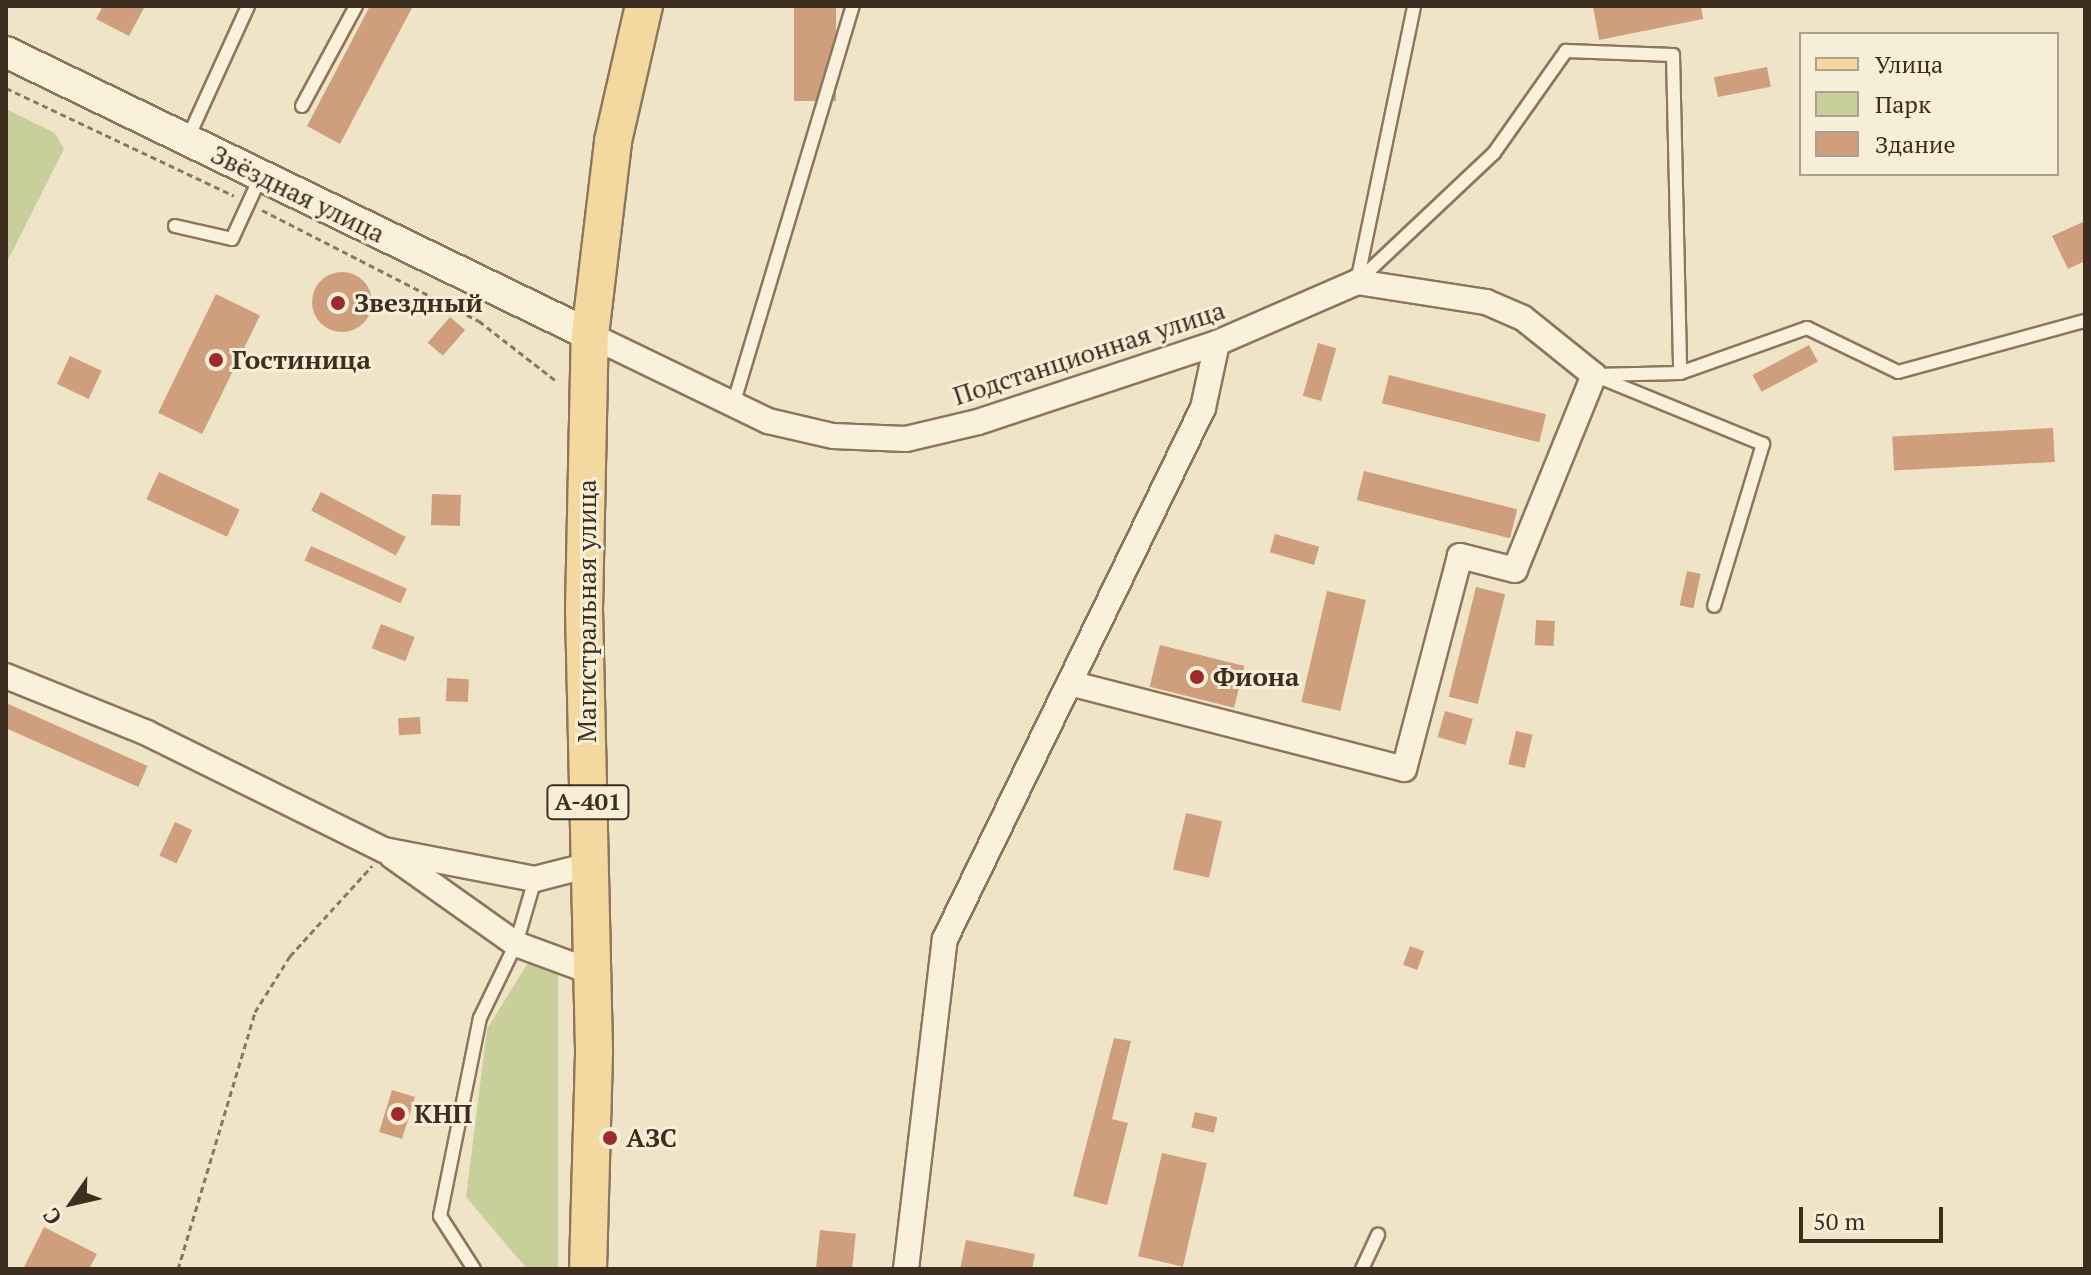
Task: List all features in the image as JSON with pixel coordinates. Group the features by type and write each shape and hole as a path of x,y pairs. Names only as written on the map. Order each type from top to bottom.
{"main road":[{"name":"Магистральная улица","path":"588,1269 592,972 584,610 590,335 613,141 644,6"}],"street":[{"name":"Звёздная улица","path":"6,52 590,335"},
{"name":"Подстанционная улица","path":"590,335 768,421 833,436 906,439 978,422 1217,343 1357,282"},
{"path":"1070,683 1404,769 1460,556 1515,570 1594,375 1523,318 1486,302 1357,282"},
{"path":"906,1269 945,939 1203,408 1217,343"},
{"path":"6,676 147,733 384,850 516,944 592,972"},
{"path":"384,850 535,879 590,865"}],"lane":[{"path":"187,140 248,6"},
{"path":"302,106 356,6"},
{"path":"733,405 853,6"},
{"path":"1357,282 1414,6"},
{"path":"1357,282 1494,153 1566,51 1673,55 1680,373"},
{"path":"175,226 232,239 261,176"},
{"path":"1594,375 1680,373 1807,328 1898,372 2085,321"},
{"path":"1594,375 1763,444 1714,606"},
{"path":"474,1269 440,1216 480,1018 516,944 535,879"},
{"path":"1362,1269 1378,1235"}],"path":[{"path":"6,88 248,203 479,321 555,380"},
{"path":"178,1269 255,1012 290,956 348,898 384,850"}],"green space":[{"path":"6,109 55,133 64,149 6,264"},
{"path":"529,961 558,972 558,1269 527,1269 466,1197 487,1029"}],"building":[{"path":"103,6 145,6 129,36 96,19"},
{"path":"370,6 413,6 340,144 307,126"},
{"path":"794,6 836,6 836,101 794,101"},
{"path":"1593,6 1701,6 1703,19 1599,40"},
{"path":"1767,67 1771,87 1718,97 1714,77"},
{"path":"2085,221 2085,261 2068,269 2052,236"},
{"path":"342,272 354,274 363,281 370,290 370,314 363,323 354,330 342,332 330,330 321,323 314,314 312,302 314,290 321,281 330,274"},
{"path":"216,294 260,315 202,434 158,413"},
{"path":"450,317 465,330 443,356 428,343"},
{"path":"1318,343 1336,348 1321,401 1303,396"},
{"path":"1809,345 1818,362 1761,392 1752,375"},
{"path":"70,356 102,371 89,399 57,384"},
{"path":"1389,375 1546,414 1539,442 1382,403"},
{"path":"2053,428 2055,462 1894,470 1892,436"},
{"path":"1364,471 1517,509 1510,538 1357,500"},
{"path":"159,472 240,510 227,537 146,499"},
{"path":"321,492 406,537 396,556 311,511"},
{"path":"432,494 461,495 460,526 431,525"},
{"path":"1275,534 1319,547 1314,565 1270,552"},
{"path":"311,546 407,589 400,603 304,561"},
{"path":"1687,571 1701,574 1693,608 1680,605"},
{"path":"1476,587 1505,594 1478,704 1449,697"},
{"path":"1327,591 1366,600 1340,711 1301,702"},
{"path":"1536,620 1555,621 1554,646 1535,645"},
{"path":"381,624 415,637 405,661 372,648"},
{"name":"Фиона","path":"1160,645 1244,666 1234,708 1150,687"},
{"path":"447,678 469,679 468,702 446,701"},
{"path":"6,703 148,766 138,787 6,728"},
{"path":"1445,711 1473,719 1465,745 1438,737"},
{"path":"420,717 421,734 399,735 398,718"},
{"path":"1516,731 1533,735 1525,768 1508,764"},
{"path":"1186,813 1222,821 1209,878 1173,870"},
{"path":"175,822 192,830 177,864 159,856"},
{"path":"1410,946 1424,951 1417,970 1403,965"},
{"path":"1114,1038 1131,1041 1112,1119 1128,1123 1107,1205 1073,1196"},
{"name":"КНП","path":"392,1090 415,1097 402,1139 379,1132"},
{"path":"1195,1112 1217,1117 1214,1133 1191,1128"},
{"path":"1162,1153 1207,1163 1183,1267 1138,1256"},
{"path":"44,1227 97,1254 89,1269 23,1269"},
{"path":"820,1230 856,1234 852,1269 816,1269"},
{"path":"966,1240 1035,1254 1032,1269 960,1269"}],"place":[{"name":"Звездный","path":"338,303"},
{"name":"Гостиница","path":"216,360"},
{"name":"Фиона","path":"1197,677"},
{"name":"КНП","path":"398,1114"},
{"name":"АЗС","path":"610,1138"}]}
